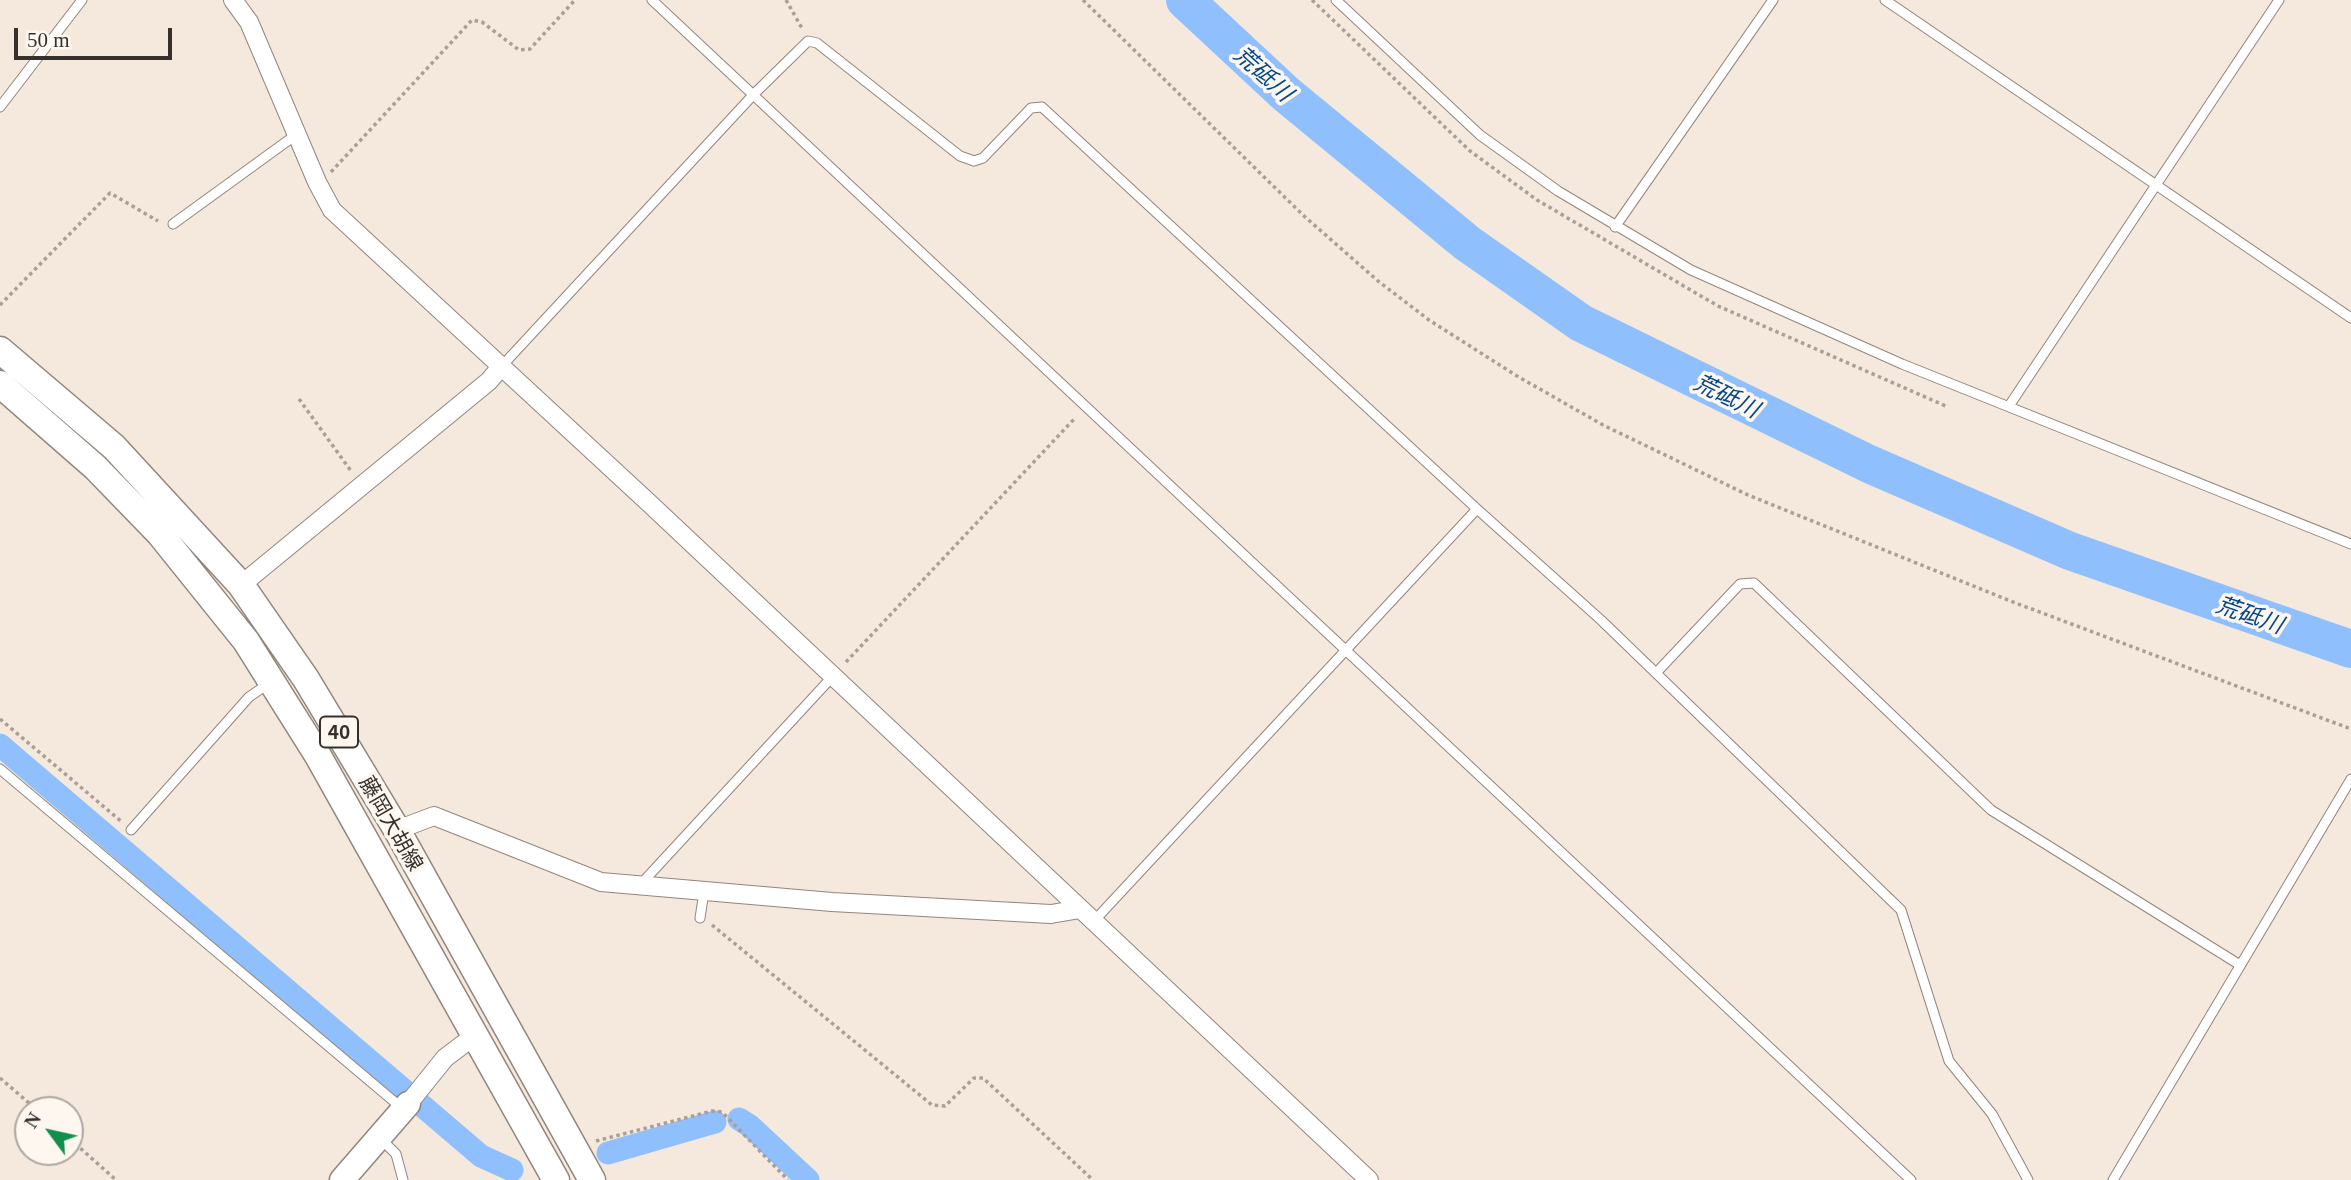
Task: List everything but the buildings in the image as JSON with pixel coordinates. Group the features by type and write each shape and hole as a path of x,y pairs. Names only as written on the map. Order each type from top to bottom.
{"main road":[{"name":"藤岡大胡線","path":"0,350 114,447 241,585 306,679 397,830 592,1180"},
{"name":"藤岡大胡線","path":"0,384 95,467 160,534 219,604 272,681 372,850 556,1180"}],"street":[{"path":"233,0 249,22 325,201 342,221 833,676 1368,1180"},
{"path":"241,585 489,381 500,368"},
{"path":"397,830 433,816 600,882 639,887 1051,914 1080,909"},
{"path":"342,1180 445,1058 474,1036"}],"lane":[{"path":"0,107 82,0"},
{"path":"652,0 1911,1180"},
{"path":"1336,0 1480,135 1615,227 1691,270 1779,311 2351,544"},
{"path":"1615,227 1773,0"},
{"path":"1885,0 2351,318"},
{"path":"2009,406 2279,0"},
{"path":"500,368 754,94 808,41 817,43 960,156 974,161 984,158 1031,108 1042,107 1656,673 1901,910 1949,1061 1992,1114 2028,1180"},
{"path":"173,225 297,134"},
{"path":"1094,921 1477,509"},
{"path":"1656,673 1740,584 1754,583 1991,810 2240,965"},
{"path":"639,887 833,676"},
{"path":"131,830 249,697 272,681"},
{"path":"0,769 410,1102"},
{"path":"2113,1180 2351,779"},
{"path":"700,918 704,892"},
{"path":"379,1138 397,1154 403,1180"}],"path":[{"path":"317,182 330,174 472,20 482,22 519,50 530,49 575,0"},
{"path":"786,0 808,41"},
{"path":"1083,0 1304,216 1378,281 1429,320 1582,413 1748,495 2013,602 2351,729"},
{"path":"0,305 110,192 161,223 173,225"},
{"path":"299,399 362,486"},
{"path":"833,676 1086,406"},
{"path":"0,719 131,830"},
{"path":"700,918 715,926 932,1105 945,1106 974,1078 983,1078 1093,1180"},
{"path":"0,1078 21,1096"},
{"path":"574,1146 712,1111 722,1112 789,1180"},
{"path":"84,1151 116,1180"}],"waterway":[{"name":"荒砥川","path":"1185,0 1286,94 1467,243 1581,323 1869,464 2070,551 2351,649"},
{"path":"0,745 481,1156 512,1170"},
{"path":"739,1119 808,1180"},
{"path":"608,1153 715,1122"}]}
